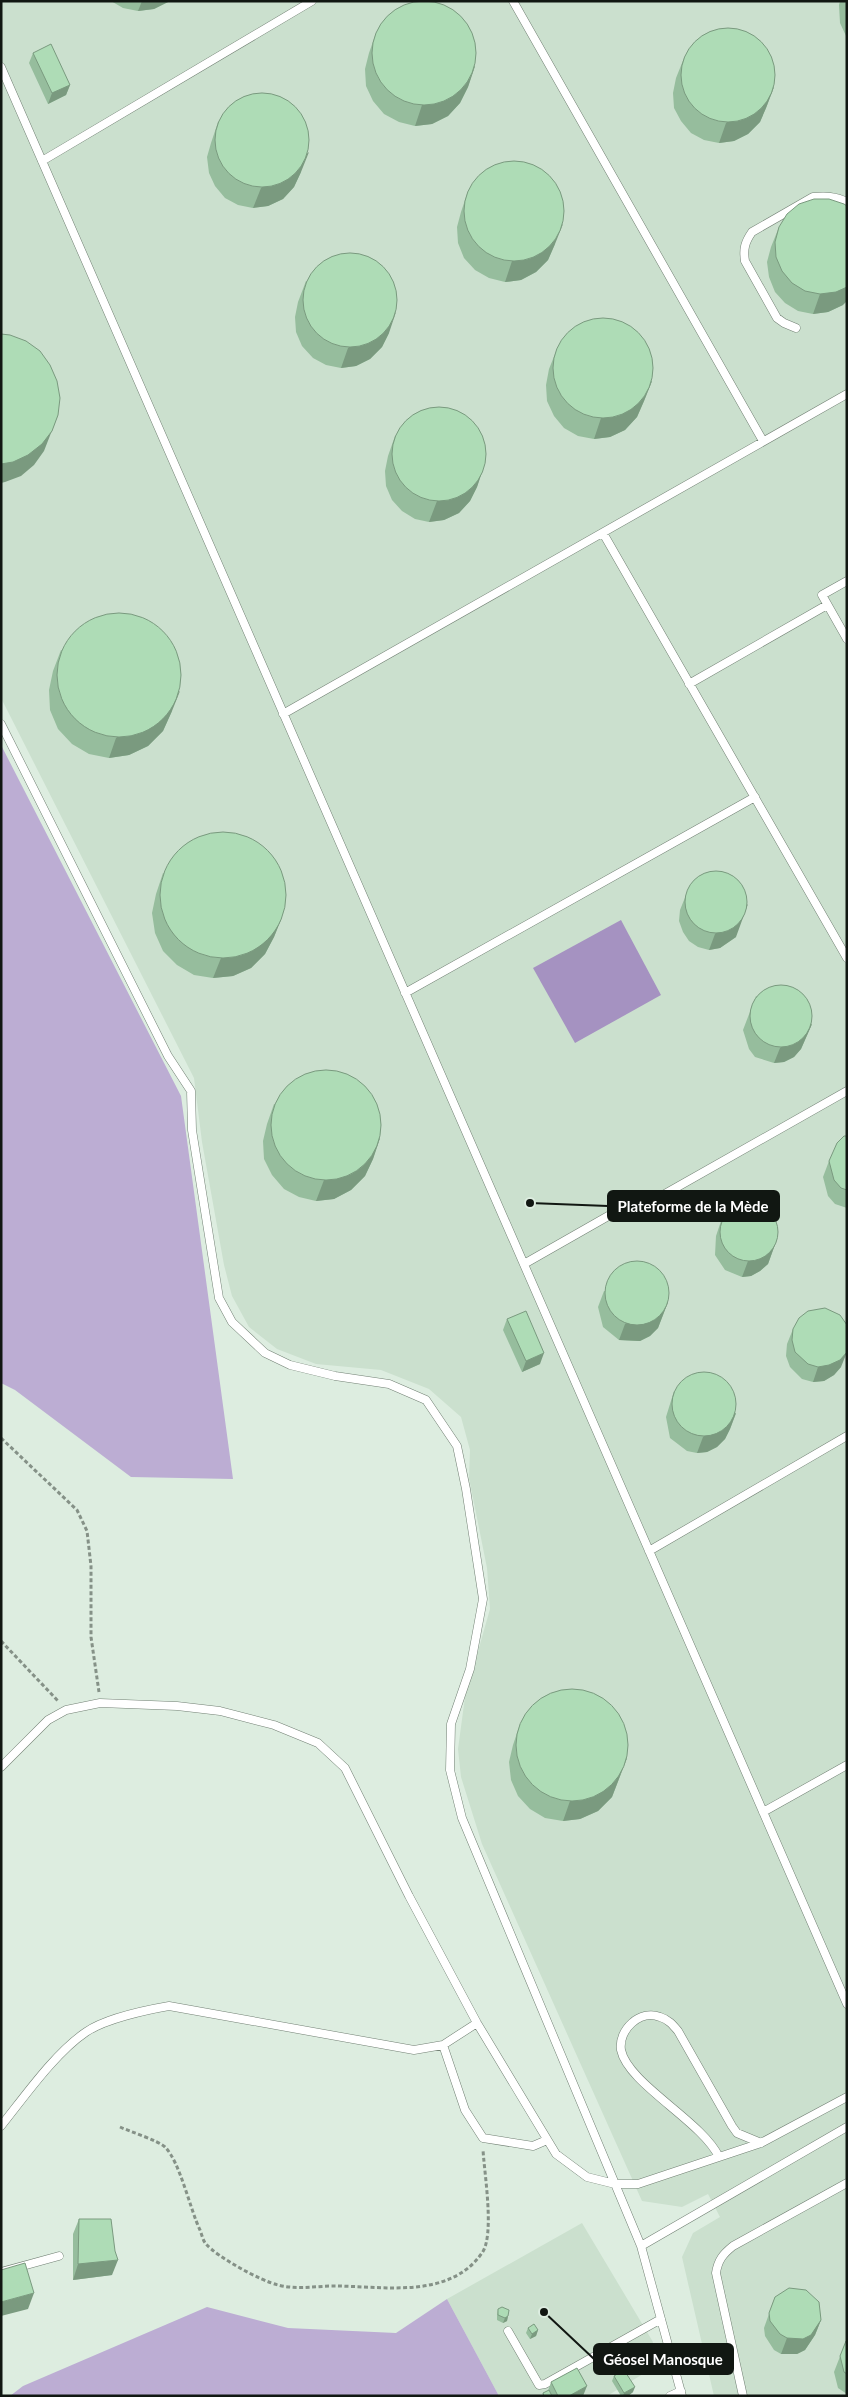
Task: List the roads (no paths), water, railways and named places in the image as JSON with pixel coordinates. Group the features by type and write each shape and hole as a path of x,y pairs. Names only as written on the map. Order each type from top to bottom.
{"lane":[{"path":"42,161 312,1"},
{"path":"513,1 764,441"},
{"path":"1,67 847,2004"},
{"path":"796,328 777,318 745,261 744,251 747,240 752,232 813,197 833,197 847,202"},
{"path":"283,714 847,394"},
{"path":"603,532 847,958"},
{"path":"847,581 822,595 847,639"},
{"path":"689,684 827,605"},
{"path":"1,724 168,1056 191,1091 192,1130 219,1298 232,1322 265,1353 290,1365 335,1376 390,1384 426,1400 457,1446 466,1489 483,1599 470,1669 451,1724 450,1770 462,1818 641,2246 681,2393 670,2396"},
{"path":"406,993 754,797"},
{"path":"524,1264 610,1215 656,1199 847,1091"},
{"path":"649,1550 847,1436"},
{"path":"1,1767 48,1720 66,1710 100,1703 177,1706 220,1711 274,1725 318,1743 346,1768 409,1896 478,2023 547,2140 556,2154 588,2177 615,2184 638,2184 761,2142 847,2097"},
{"path":"763,1812 847,1765"},
{"path":"1,2126 54,2062 86,2032 139,2011 169,2006 414,2050 443,2045 478,2023"},
{"path":"719,2156 710,2142 635,2074 625,2060 620,2043 622,2034 636,2020 648,2016 658,2016 670,2021 678,2030 737,2133 761,2142"},
{"path":"443,2045 465,2110 483,2138 532,2146 547,2140"},
{"path":"641,2246 847,2127"},
{"path":"743,2396 716,2273 718,2262 724,2252 733,2246 847,2183"},
{"path":"1,2272 59,2256"},
{"path":"508,2331 539,2385 545,2384 661,2319"}],"place":[{"name":"Plateforme de la Mède","path":"530,1203"},
{"name":"Géosel Manosque","path":"544,2312"}]}
